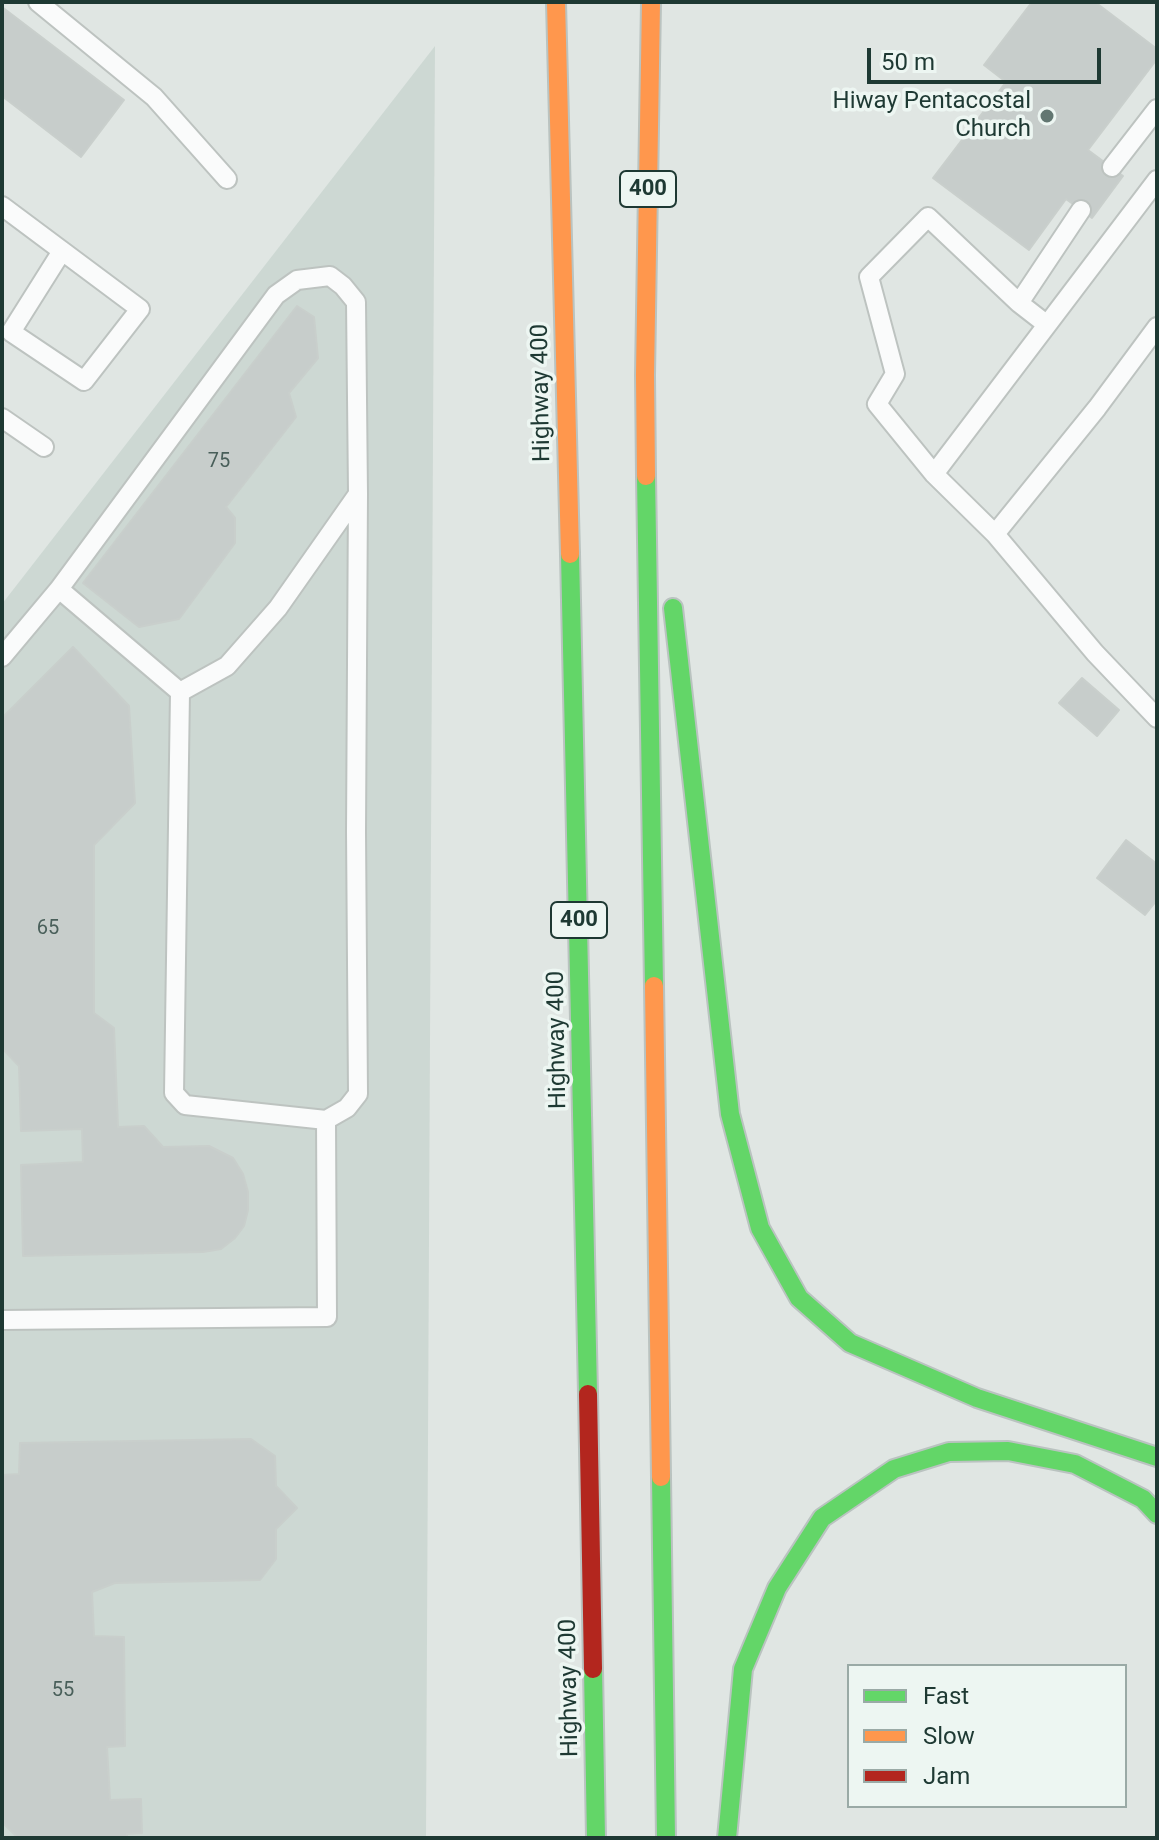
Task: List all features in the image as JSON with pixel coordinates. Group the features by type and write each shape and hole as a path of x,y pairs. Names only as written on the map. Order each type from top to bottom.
{"highway":[{"name":"Highway 400","path":"556,2 580,924 596,1838"},
{"name":"400","path":"651,2 645,375 666,1838"},
{"path":"645,375 665,546"},
{"path":"671,593 730,1114 760,1228 799,1298 850,1343 977,1398 1157,1457"},
{"path":"1124,1446 1157,1471"},
{"path":"727,1838 743,1669 777,1588 822,1518 894,1469 949,1452 1008,1451 1075,1464 1143,1499 1157,1514"}],"lane":[{"path":"38,2 154,97 227,179"},
{"path":"1112,167 1157,109"},
{"path":"934,474 1157,180"},
{"path":"2,206 140,309 84,381 11,332 62,251"},
{"path":"1019,303 1081,210"},
{"path":"1046,324 1019,303 928,217 869,277 895,374 877,404 934,474 995,534 1095,653 1157,718"},
{"path":"2,657 59,589 276,295 297,280 330,276 343,286 356,302 358,1094 347,1108 326,1120 204,1109 185,1105 174,1093 180,692"},
{"path":"995,534 1097,408 1157,327"},
{"path":"2,418 44,447"},
{"path":"180,692 227,666 278,608 358,494"},
{"path":"59,589 180,692"},
{"path":"2,1320 327,1317 326,1120"}],"shaded area":[{"path":"435,46 426,1838 2,1838 2,604"}],"building":[{"name":"Hiway Pentacostal Church","path":"1032,2 1095,2 1157,49 1157,59 1088,150 1123,176 1092,218 1066,199 1029,250 933,178 1006,82 984,65"},
{"path":"2,7 124,100 81,157 2,96"},
{"path":"297,306 314,317 318,358 289,393 296,417 226,507 235,518 235,543 179,619 139,627 83,583"},
{"path":"73,647 129,706 135,803 94,845 94,1013 114,1028 118,1127 144,1126 163,1147 209,1146 233,1158 243,1174 248,1192 248,1210 244,1226 221,1249 23,1256 21,1165 83,1162 82,1129 21,1131 19,1066 2,1048 2,718"},
{"path":"1082,678 1119,710 1097,736 1059,703"},
{"path":"1126,840 1157,864 1157,900 1145,915 1097,878"},
{"path":"251,1439 275,1456 276,1486 297,1508 276,1529 276,1559 260,1580 115,1583 92,1592 94,1636 124,1637 125,1746 107,1747 110,1800 141,1799 142,1833 127,1834 127,1838 18,1838 2,1822 2,1475 19,1474 20,1443"}],"traffic: fast":[{"path":"646,476 654,986"},
{"path":"570,554 588,1394"},
{"path":"673,608 730,1114 760,1228 799,1298 850,1343 977,1398 1157,1457"},
{"path":"727,1838 743,1669 777,1588 822,1518 894,1469 949,1452 1008,1451 1075,1464 1143,1499 1157,1514"},
{"path":"661,1477 666,1838"},
{"path":"593,1669 596,1838"}],"traffic: slow":[{"path":"556,2 570,554"},
{"path":"646,476 651,2"},
{"path":"654,986 661,1477"}],"traffic: jam":[{"path":"588,1394 593,1669"}],"place":[{"name":"Hiway Pentacostal Church","path":"1047,116"}]}
